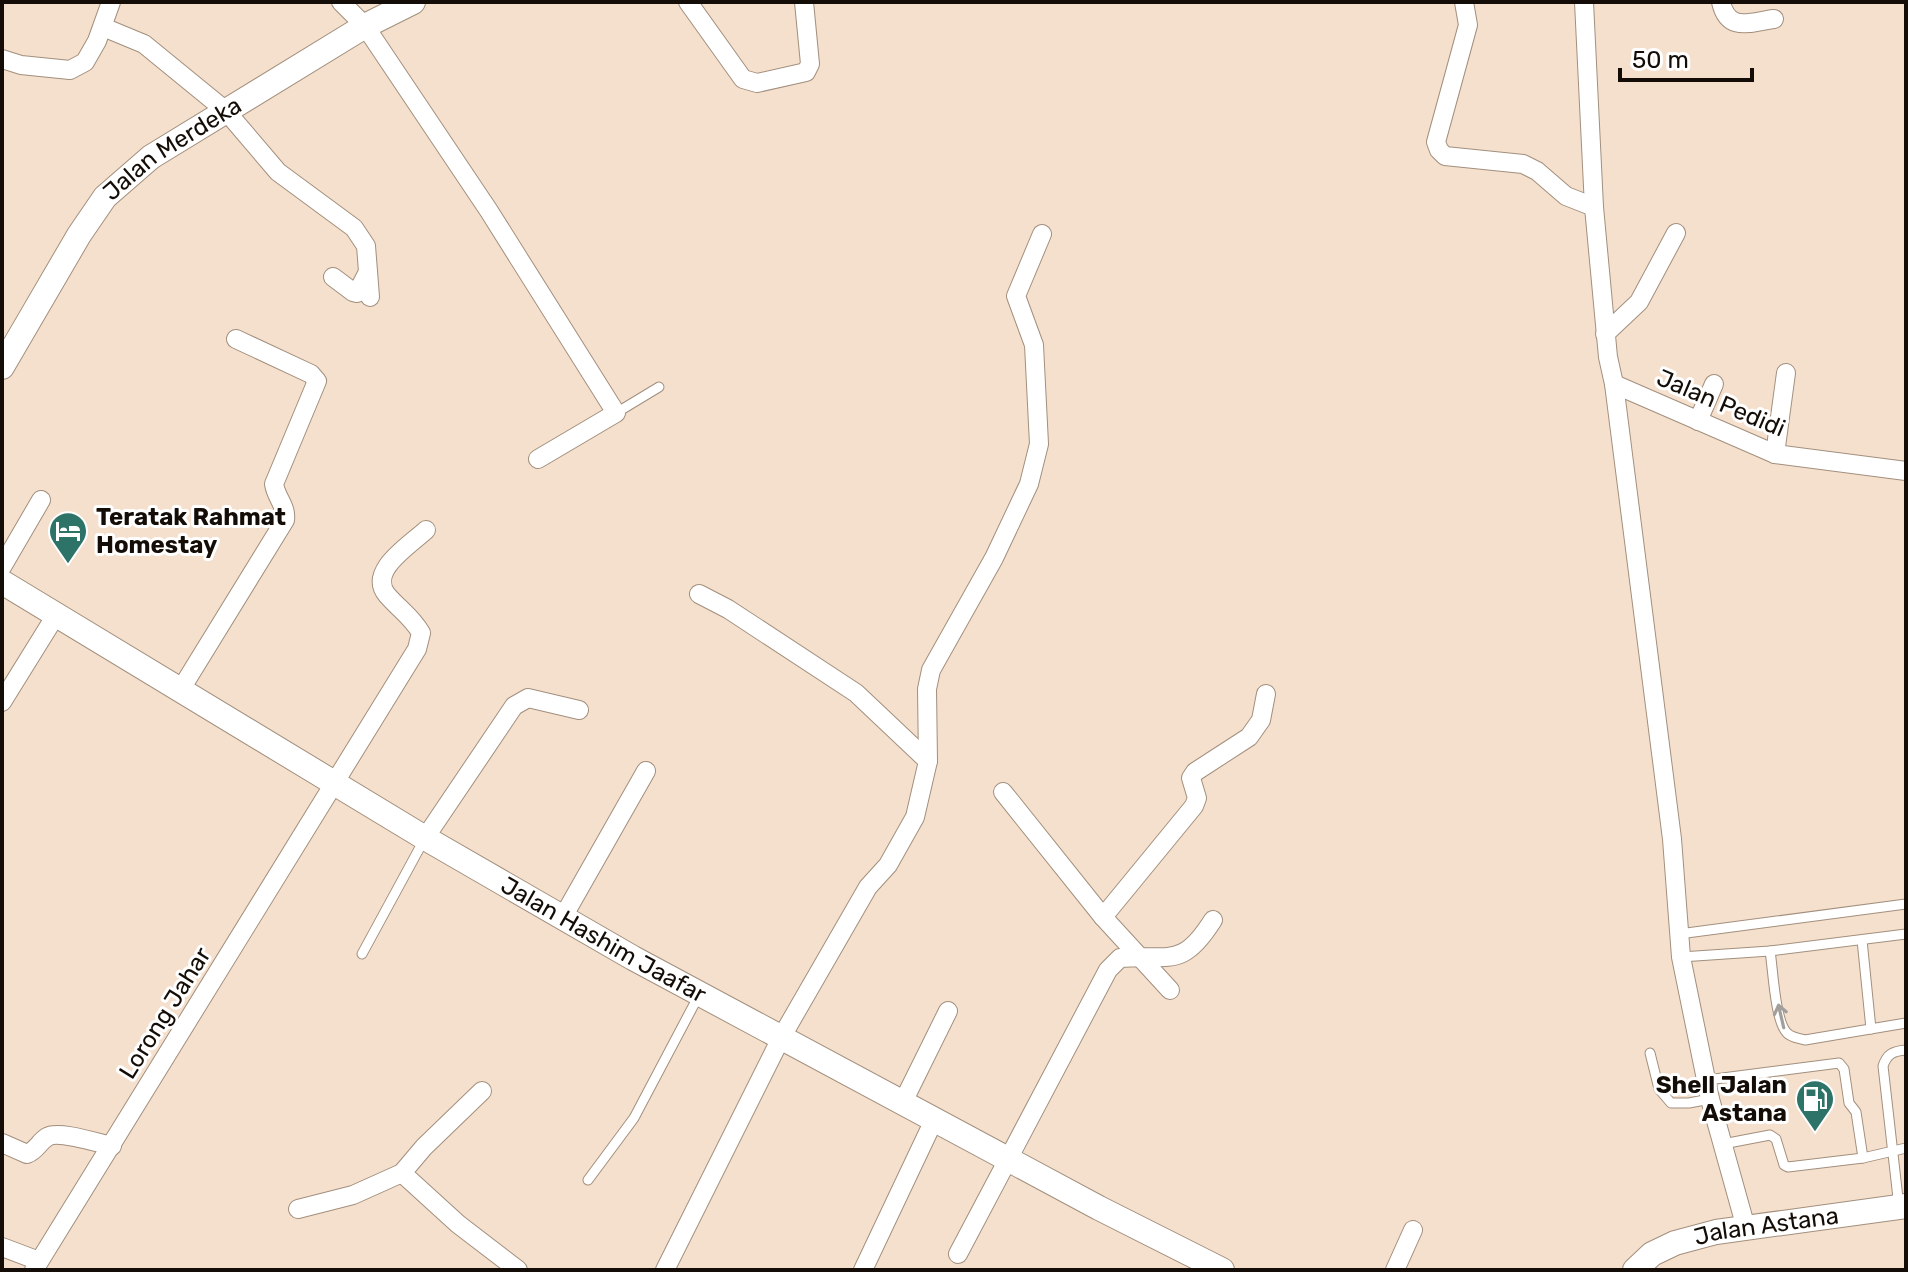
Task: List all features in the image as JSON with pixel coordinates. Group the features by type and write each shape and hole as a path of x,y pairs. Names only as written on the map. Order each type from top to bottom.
{"street":[{"path":"2,59 21,65 70,70 85,62 103,27 111,2"},
{"path":"341,2 365,26 489,211 616,413 538,459"},
{"name":"Jalan Merdeka","path":"2,367 73,244 105,197 151,157 365,26 413,2"},
{"path":"688,2 743,79 757,83 806,72 810,64 804,2"},
{"path":"1464,2 1468,25 1436,142 1439,150 1445,156 1523,164 1537,171 1566,196 1594,207"},
{"path":"1584,2 1594,207 1605,334 1672,839 1681,957 1709,1089 1746,1228"},
{"path":"1721,2 1727,18 1735,23 1774,19"},
{"path":"103,27 144,44 226,111 278,172 354,228 366,246 370,297"},
{"path":"1605,334 1639,302 1676,233"},
{"path":"665,1270 781,1038 868,887 888,865 915,817 928,761 927,689 931,670 994,558 1029,484 1039,444 1034,345 1016,296 1042,234"},
{"path":"333,277 357,293 368,272"},
{"path":"181,689 285,520 286,512 275,493 274,484 317,381 311,374 236,339"},
{"path":"1775,454 1786,373"},
{"name":"Jalan Pedidi","path":"1614,384 1775,454 1906,471"},
{"path":"1698,421 1714,384"},
{"path":"2,567 41,500"},
{"name":"Lorong Jahar","path":"37,1266 417,649 421,633 413,619 386,594 381,583 384,569 426,530"},
{"name":"Jalan Hashim Jaafar","path":"2,582 425,838 699,995 1222,1270"},
{"path":"699,594 728,609 856,693 928,761"},
{"path":"2,702 56,615"},
{"path":"1103,917 1194,806 1197,798 1191,778 1195,772 1249,737 1261,720 1266,694"},
{"path":"425,838 514,706 528,698 579,710"},
{"path":"563,917 646,771"},
{"path":"1003,792 1103,917 1170,990"},
{"path":"958,1254 1108,970 1120,958 1175,958 1198,944 1213,920"},
{"path":"903,1102 948,1011"},
{"path":"298,1209 353,1195 402,1173 424,1147 482,1091"},
{"path":"863,1270 934,1120"},
{"path":"2,1143 27,1154 35,1151 46,1137 57,1134 112,1146"},
{"path":"402,1173 458,1224 518,1270"},
{"name":"Jalan Astana","path":"1635,1270 1652,1254 1675,1243 1716,1232 1903,1206"},
{"path":"1395,1270 1413,1230"},
{"path":"2,1247 37,1266"}],"lane":[{"path":"616,413 659,387"},
{"path":"362,954 425,838"},
{"path":"1679,934 1906,904"},
{"path":"1681,957 1770,951 1906,934"},
{"path":"1862,940 1871,1029"},
{"path":"1770,951 1780,1019 1784,1030 1791,1036 1805,1040 1906,1023"},
{"path":"588,1180 634,1118 699,995"},
{"path":"1903,1206 1892,1150 1883,1066 1886,1057 1893,1051 1906,1050"},
{"path":"1650,1053 1659,1089 1671,1103 1689,1103 1709,1089 1839,1063 1844,1069 1849,1103 1856,1112 1863,1158"},
{"path":"1723,1144 1770,1135 1776,1139 1784,1165 1788,1167 1863,1158 1906,1148"}],"place":[{"name":"Teratak Rahmat Homestay","path":"68,565"},
{"name":"Shell Jalan Astana","path":"1815,1133"}]}
